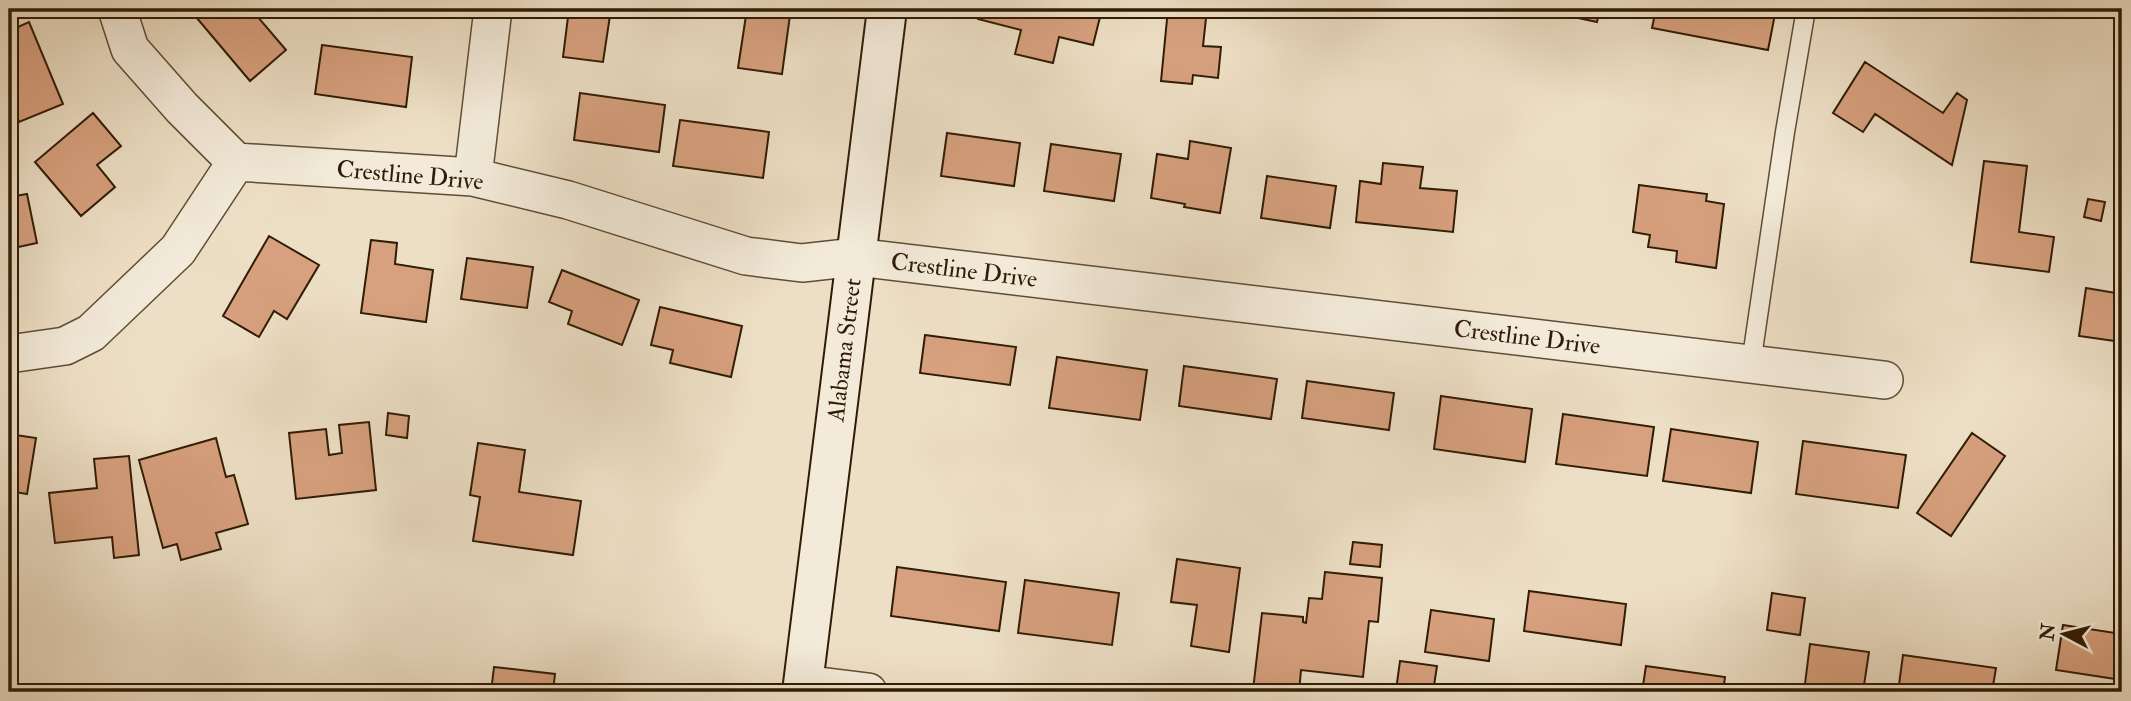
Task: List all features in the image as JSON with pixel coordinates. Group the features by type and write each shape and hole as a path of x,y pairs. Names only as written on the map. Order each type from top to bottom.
{"main road":[{"name":"Alabama Street","path":"803,688 887,9"}],"street":[{"path":"9,354 65,346 91,333 178,250 236,162 182,108 130,49 117,9"},
{"path":"473,177 493,9"},
{"name":"Crestline Drive","path":"236,162 473,177 568,200 746,256 802,263 856,257 1884,380"},
{"path":"803,688 868,692"}],"lane":[{"path":"1751,364 1784,132 1806,9"}],"building":[{"path":"205,9 228,9 233,15 240,9 251,9 286,50 250,81 196,17"},
{"path":"569,9 611,9 603,62 563,57"},
{"path":"747,9 790,15 782,74 738,68"},
{"path":"980,9 1102,9 1093,45 1059,37 1053,63 1015,54 1021,30 978,19"},
{"path":"1168,9 1207,9 1203,46 1221,47 1218,78 1193,75 1192,84 1161,81"},
{"path":"1536,9 1600,9 1597,22"},
{"path":"1656,9 1776,9 1768,50 1652,28"},
{"path":"29,22 63,104 19,122 9,98 9,31"},
{"path":"322,45 412,57 406,107 315,94"},
{"path":"1865,62 1943,113 1957,93 1967,100 1952,165 1875,114 1863,132 1833,113"},
{"path":"580,93 665,105 659,152 574,140"},
{"path":"93,113 121,146 97,165 115,187 81,216 35,162"},
{"path":"680,120 769,132 763,178 673,166"},
{"path":"947,133 1020,143 1014,186 941,176"},
{"path":"1190,141 1231,148 1220,213 1151,198 1157,154 1188,159"},
{"path":"1051,144 1121,154 1114,201 1044,191"},
{"path":"1984,161 2027,166 2019,232 2054,237 2049,272 1971,262"},
{"path":"1383,163 1423,167 1420,188 1457,191 1453,232 1356,222 1360,181 1381,184"},
{"path":"1267,176 1336,186 1330,228 1261,218"},
{"path":"1639,185 1707,194 1706,201 1724,204 1716,268 1676,262 1677,251 1648,247 1650,235 1633,232"},
{"path":"27,194 37,243 9,249 9,197"},
{"path":"2088,199 2105,202 2101,221 2084,217"},
{"path":"269,236 319,265 287,319 274,311 259,337 223,316"},
{"path":"371,240 397,243 395,264 433,270 426,322 361,313"},
{"path":"467,258 533,267 527,308 461,299"},
{"path":"562,270 639,300 622,345 568,324 572,311 549,302"},
{"path":"2086,288 2122,294 2122,342 2079,336"},
{"path":"660,307 742,326 731,377 670,363 673,350 651,345"},
{"path":"925,335 1016,347 1010,385 920,373"},
{"path":"1057,357 1147,370 1140,420 1049,408"},
{"path":"1184,366 1277,379 1271,419 1179,406"},
{"path":"1307,381 1394,393 1389,430 1302,418"},
{"path":"1441,396 1532,409 1525,462 1434,449"},
{"path":"388,413 409,416 407,438 386,435"},
{"path":"1563,414 1654,427 1647,476 1556,464"},
{"path":"369,422 376,490 296,499 289,433 326,429 329,455 342,453 339,425"},
{"path":"1671,429 1758,442 1751,493 1663,481"},
{"path":"1972,433 2005,456 1951,536 1917,513"},
{"path":"9,434 36,438 27,494 9,491"},
{"path":"216,438 226,477 234,475 248,524 216,533 221,549 181,560 177,544 163,548 139,460"},
{"path":"1803,441 1906,455 1898,508 1796,494"},
{"path":"478,443 525,450 519,492 581,501 573,555 473,541 480,497 470,495"},
{"path":"129,456 139,555 114,558 112,537 55,543 49,493 97,488 94,459"},
{"path":"1353,542 1382,545 1380,567 1350,564"},
{"path":"1177,559 1240,568 1229,652 1191,646 1197,605 1171,602"},
{"path":"897,567 1006,582 999,631 891,616"},
{"path":"1325,572 1382,578 1378,622 1369,621 1363,677 1301,670 1299,692 1253,690 1262,613 1303,617 1303,622 1306,623 1309,598 1322,599"},
{"path":"1025,580 1119,593 1112,645 1018,633"},
{"path":"1529,591 1626,604 1621,645 1524,631"},
{"path":"1772,593 1805,598 1800,635 1767,630"},
{"path":"1431,610 1494,619 1489,661 1425,652"},
{"path":"2063,625 2122,634 2122,680 2056,670"},
{"path":"1810,644 1869,652 1863,692 1804,692"},
{"path":"1903,655 1996,668 1992,692 1898,692"},
{"path":"1400,661 1437,666 1433,692 1396,690"},
{"path":"1646,666 1725,677 1723,692 1642,692"},
{"path":"494,667 555,674 553,692 491,692"}]}
